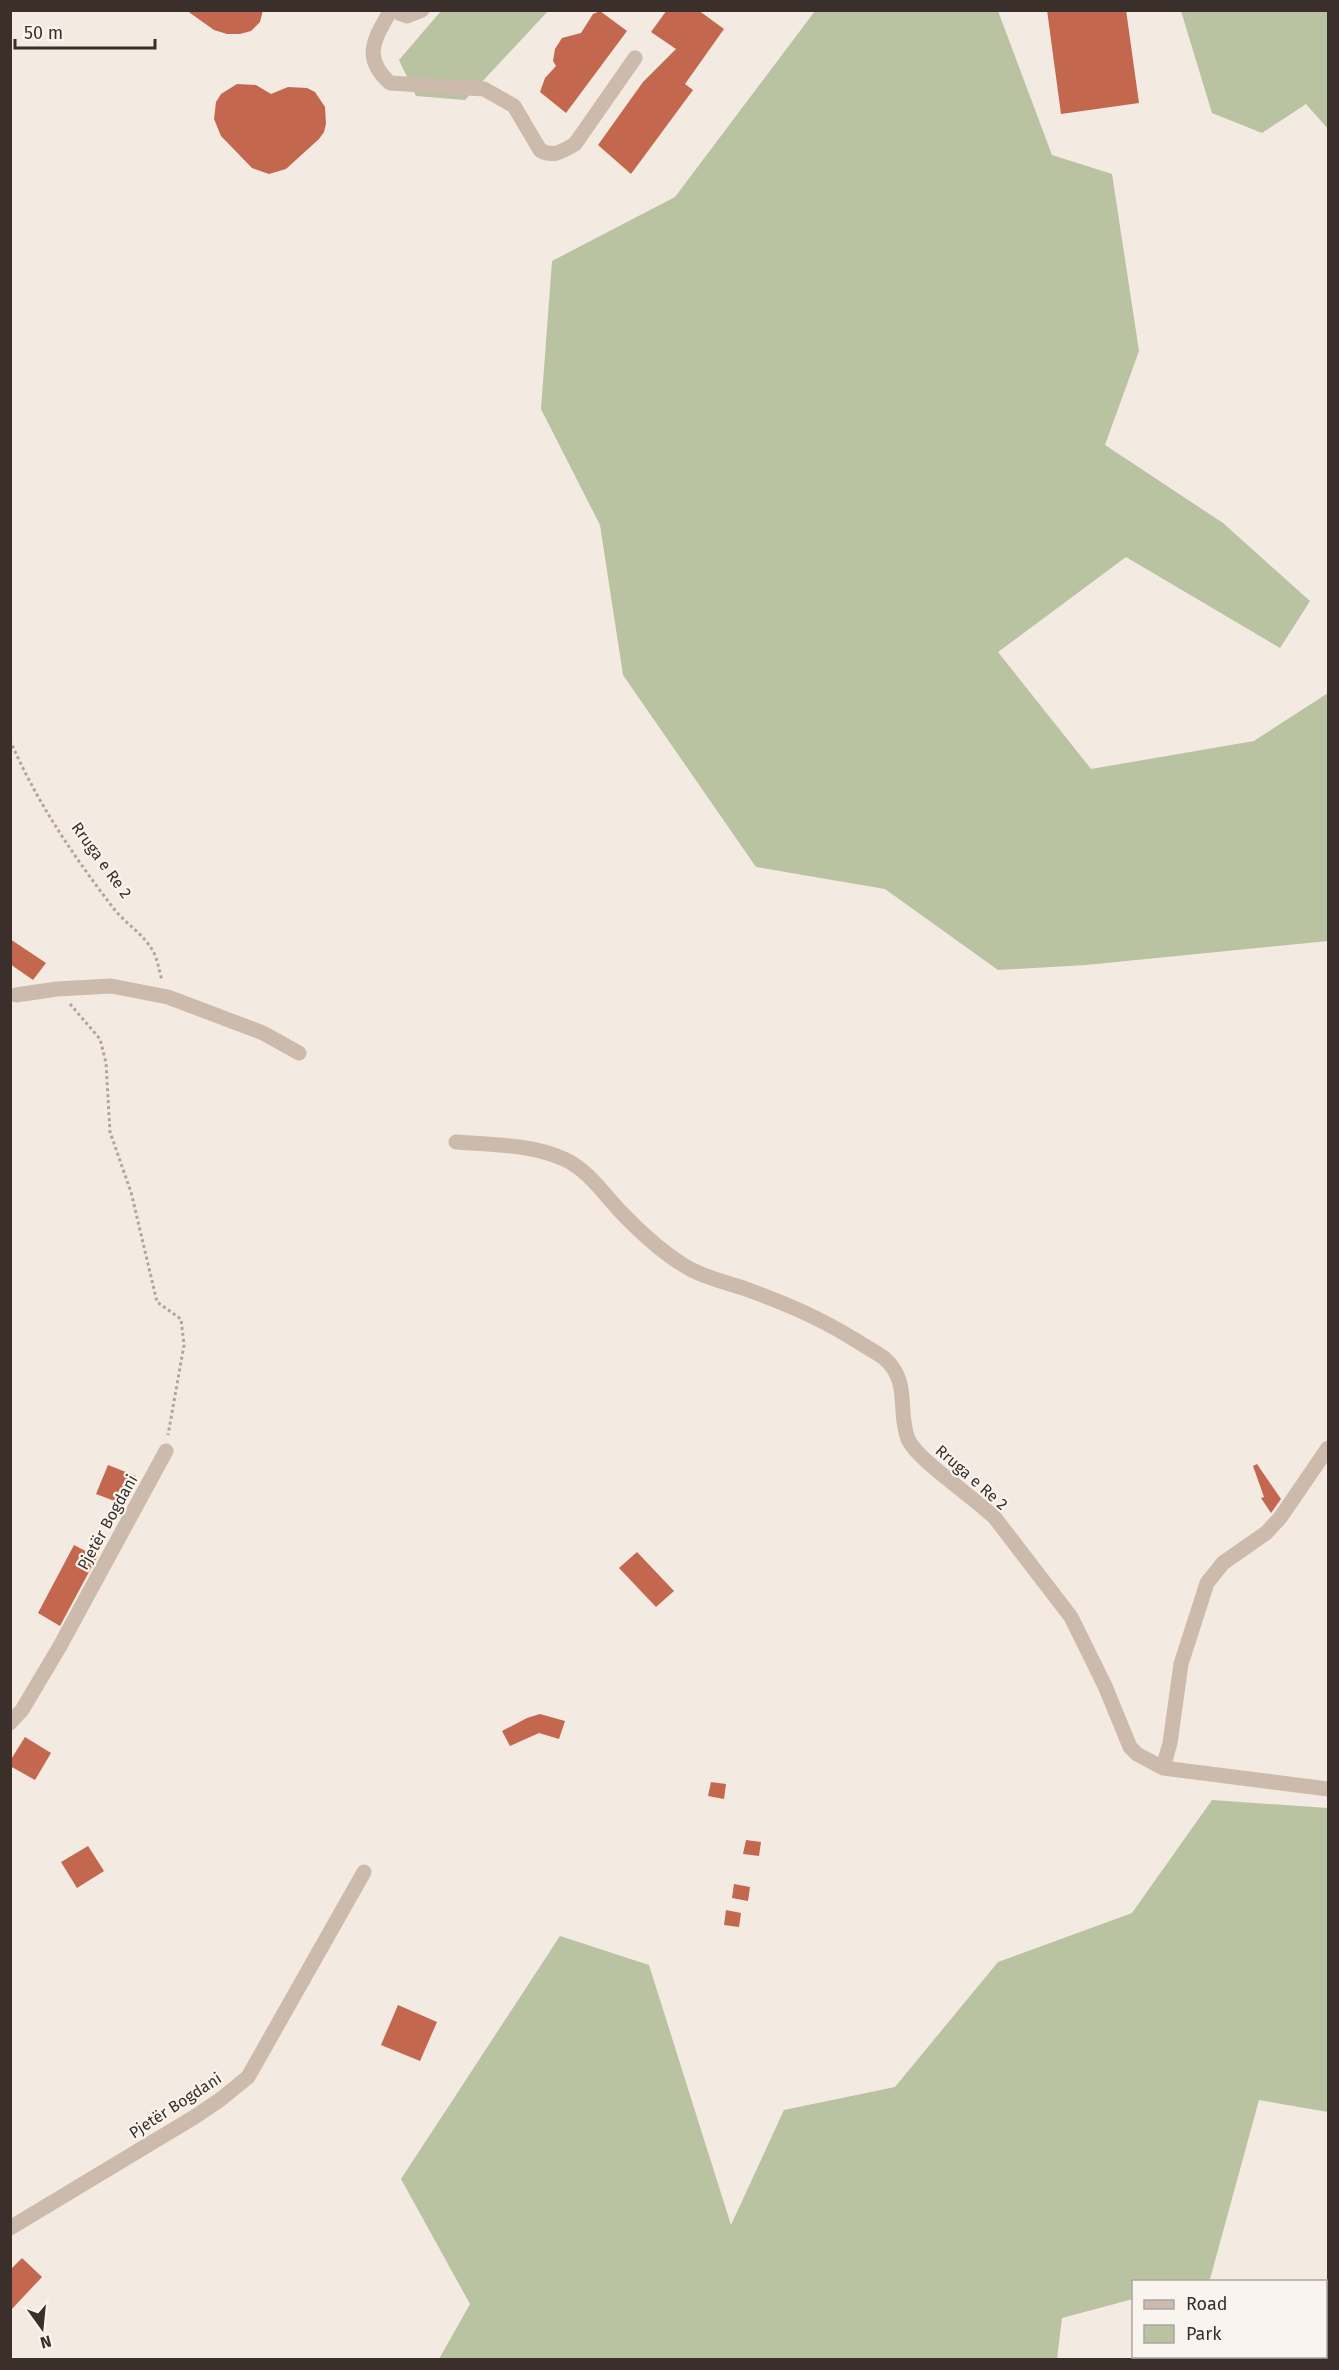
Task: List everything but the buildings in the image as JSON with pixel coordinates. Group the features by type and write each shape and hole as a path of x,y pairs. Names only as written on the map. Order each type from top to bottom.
{"street":[{"path":"422,10 408,16 391,10 373,42 377,66 382,76 390,83 484,90 514,105 534,141 540,150 546,153 563,152 575,144 635,58"},
{"path":"12,995 57,989 111,986 168,997 263,1033 300,1053"},
{"name":"Rruga e Re 2","path":"456,1142 530,1149 564,1159 592,1179 622,1213 667,1253 692,1270 821,1319 885,1359 896,1373 903,1390 904,1428 909,1442 917,1453 995,1518 1071,1617 1105,1686 1130,1747 1137,1754 1163,1768"},
{"path":"1329,1448 1280,1518 1266,1533 1223,1563 1207,1583 1181,1664 1170,1743 1163,1768 1329,1789"},
{"name":"Pjetër Bogdani","path":"10,1723 22,1710 60,1646 166,1451"},
{"name":"Pjetër Bogdani","path":"10,2228 196,2116 248,2077 364,1872"}],"path":[{"name":"Rruga e Re 2","path":"10,740 22,769 56,826 115,911 136,930 153,953 168,997"},
{"path":"57,989 100,1039 106,1063 110,1132 131,1192 157,1302 181,1319 184,1345 166,1451"}],"green space":[{"path":"441,11 548,11 465,100 416,96 399,60"},
{"path":"815,11 998,11 1052,155 1112,174 1139,351 1105,445 1223,523 1310,601 1280,648 1126,557 998,652 1091,769 1254,741 1328,693 1328,941 1086,965 998,970 885,889 756,867 623,675 600,525 541,409 552,261 675,197"},
{"path":"1181,11 1328,11 1328,129 1306,104 1262,133 1212,113"},
{"path":"1212,1800 1328,1808 1328,2112 1259,2100 1210,2279 1132,2280 1132,2299 1062,2318 1057,2359 439,2359 470,2304 401,2179 560,1936 649,1965 731,2225 784,2110 895,2087 998,1962 1132,1913"}]}
